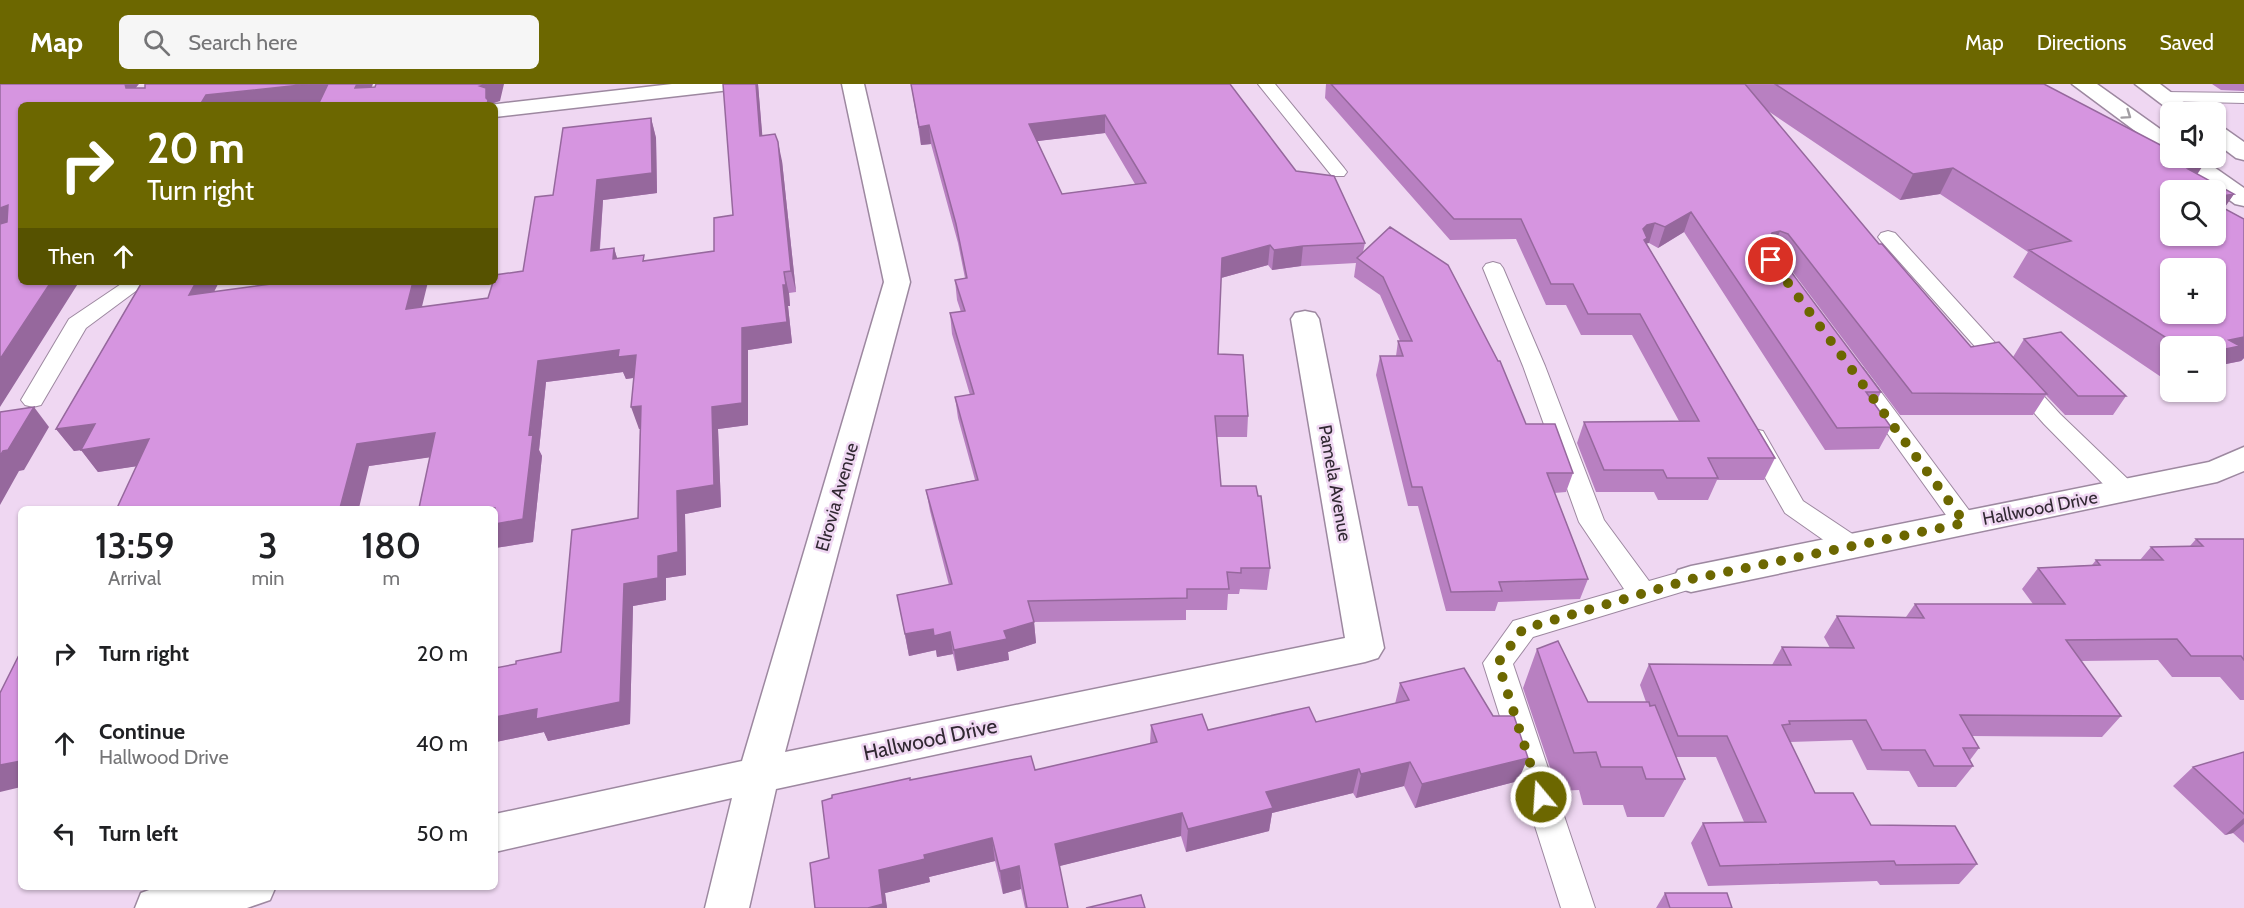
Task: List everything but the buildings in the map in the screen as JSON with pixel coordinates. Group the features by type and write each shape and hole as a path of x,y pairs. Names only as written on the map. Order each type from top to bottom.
{"street":[{"path":"498,110 730,84"},
{"name":"Elrovia Avenue","path":"727,908 758,775 897,282 853,84"},
{"path":"2083,84 2160,139"},
{"path":"2155,90 2172,102"},
{"path":"2226,140 2244,153"},
{"path":"2201,168 2244,199"},
{"name":"Pamela Avenue","path":"1305,319 1365,648"},
{"name":"Hallwood Drive","path":"1692,579 2217,471 2244,458"},
{"name":"Hallwood Drive","path":"498,832 758,775 1365,648"},
{"path":"157,908 236,890"}],"lane":[{"path":"1266,84 1338,172"},
{"path":"2155,90 2244,98"},
{"path":"1888,237 2052,419 2125,490"},
{"path":"1493,268 1534,366 1592,522 1642,593"},
{"path":"33,400 77,324 134,285"},
{"path":"1840,354 1965,523"},
{"path":"1741,415 1794,507 1851,546"},
{"path":"1578,908 1498,663 1523,629 1692,579"}],"route":[{"path":"1541,797 1498,663 1523,629 1692,579 1965,523 1771,260"}]}
